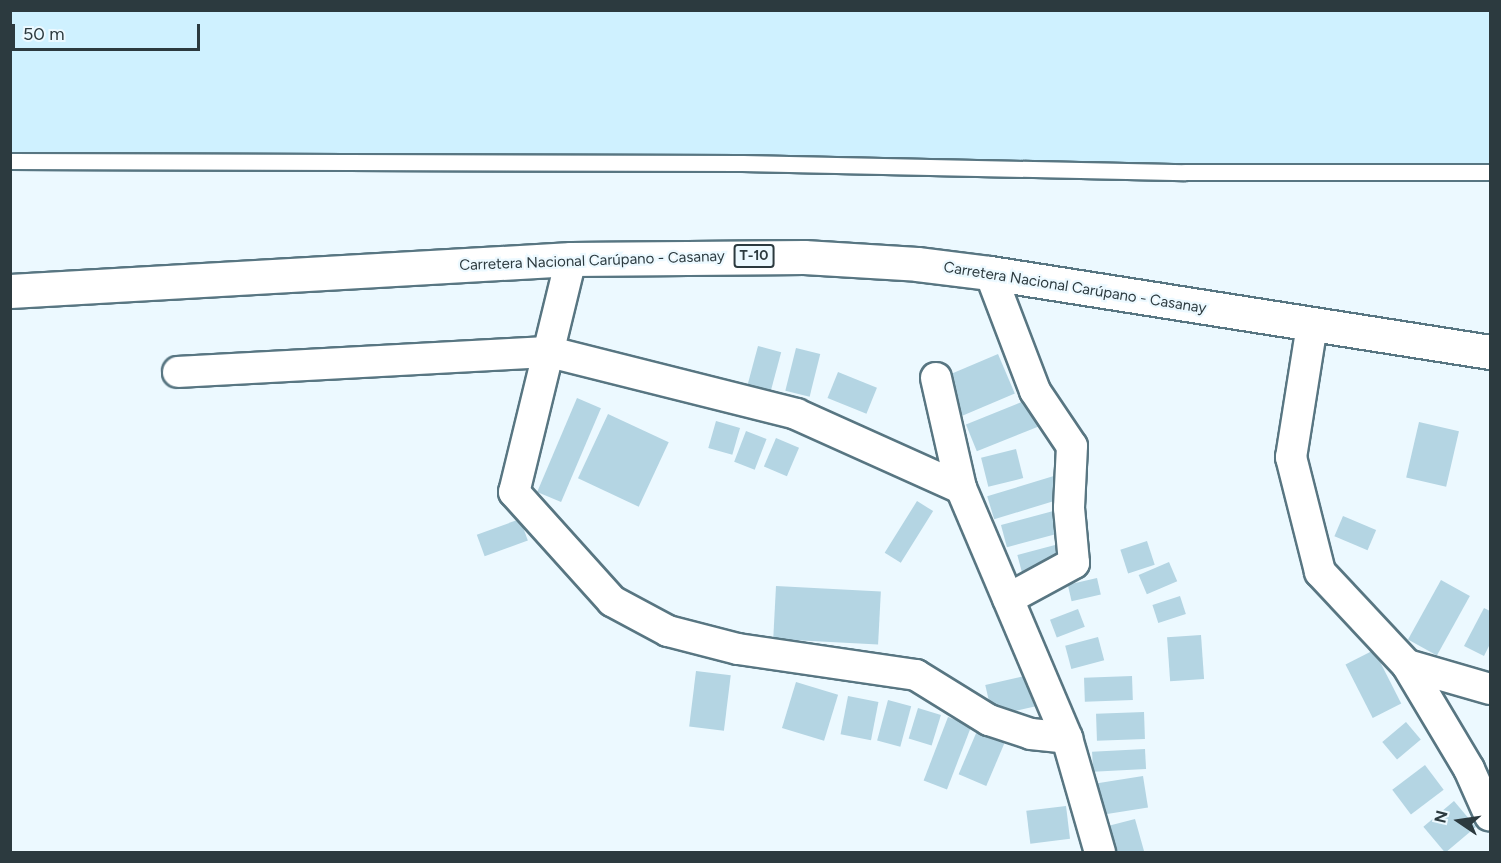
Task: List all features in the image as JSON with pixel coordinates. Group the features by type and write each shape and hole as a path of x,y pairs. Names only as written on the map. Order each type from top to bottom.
{"highway":[{"name":"Carretera Nacional Carúpano - Casanay","path":"10,291 571,259 804,257 917,264 990,273 1491,352"}],"street":[{"path":"571,259 514,492 612,601 668,631 738,650 916,675 989,720 1031,734 1067,738"},
{"path":"990,273 1035,391 1072,446 1069,508 1074,563 1008,599"},
{"path":"1312,325 1291,457 1320,572 1407,665 1470,769 1491,816"},
{"path":"178,372 550,352 796,414 961,488"},
{"path":"936,378 961,488 1067,738 1100,852"},
{"path":"1407,665 1491,689"}],"lane":[{"path":"10,161 730,163 1491,172"}],"shaded area":[{"path":"11,11 1490,11 1490,171 11,171"}],"building":[{"path":"758,346 781,352 770,394 747,388"},
{"path":"796,348 820,354 810,397 785,391"},
{"path":"998,354 1015,394 962,416 946,376"},
{"path":"838,372 877,388 866,414 828,398"},
{"path":"577,398 601,408 561,502 537,492"},
{"path":"1029,399 1040,426 977,451 966,424"},
{"path":"608,414 669,442 639,507 578,478"},
{"path":"716,421 740,428 732,455 708,448"},
{"path":"1419,422 1459,431 1446,487 1406,478"},
{"path":"746,431 767,439 755,470 734,462"},
{"path":"776,438 799,448 787,476 764,467"},
{"path":"1016,449 1023,478 988,487 981,458"},
{"path":"1057,475 1064,498 994,519 987,496"},
{"path":"917,501 933,511 901,563 885,553"},
{"path":"1057,510 1063,532 1007,547 1001,525"},
{"path":"1343,516 1376,530 1368,550 1334,536"},
{"path":"520,519 528,541 485,556 477,535"},
{"path":"1147,541 1155,565 1128,573 1120,550"},
{"path":"1055,545 1061,568 1024,578 1017,555"},
{"path":"1169,562 1177,581 1147,594 1139,575"},
{"path":"1097,578 1101,595 1072,601 1068,585"},
{"path":"1441,580 1470,596 1437,655 1408,639"},
{"path":"776,586 881,591 878,644 773,639"},
{"path":"1180,596 1186,614 1158,623 1152,605"},
{"path":"1484,608 1490,611 1490,644 1484,656 1464,646"},
{"path":"1078,609 1085,627 1057,637 1050,620"},
{"path":"1201,635 1204,679 1170,681 1167,637"},
{"path":"1098,637 1104,660 1071,669 1065,646"},
{"path":"1374,650 1401,703 1373,718 1345,665"},
{"path":"696,671 731,675 724,731 689,727"},
{"path":"1033,674 1040,705 992,716 985,685"},
{"path":"1132,676 1133,700 1085,702 1084,678"},
{"path":"796,682 838,695 824,741 782,728"},
{"path":"848,696 878,702 871,740 841,734"},
{"path":"888,700 911,706 900,747 877,741"},
{"path":"918,708 941,715 932,746 909,739"},
{"path":"1144,712 1145,739 1097,741 1096,714"},
{"path":"948,717 971,726 947,789 924,780"},
{"path":"1406,722 1421,740 1397,760 1382,742"},
{"path":"977,731 1005,743 986,786 959,774"},
{"path":"1145,749 1146,769 1093,772 1092,752"},
{"path":"1425,765 1444,790 1411,814 1392,790"},
{"path":"1143,776 1148,808 1098,816 1093,784"},
{"path":"1454,801 1476,827 1445,852 1423,827"},
{"path":"1066,806 1070,839 1030,844 1026,811"},
{"path":"1135,819 1144,851 1111,852 1104,827"}]}
